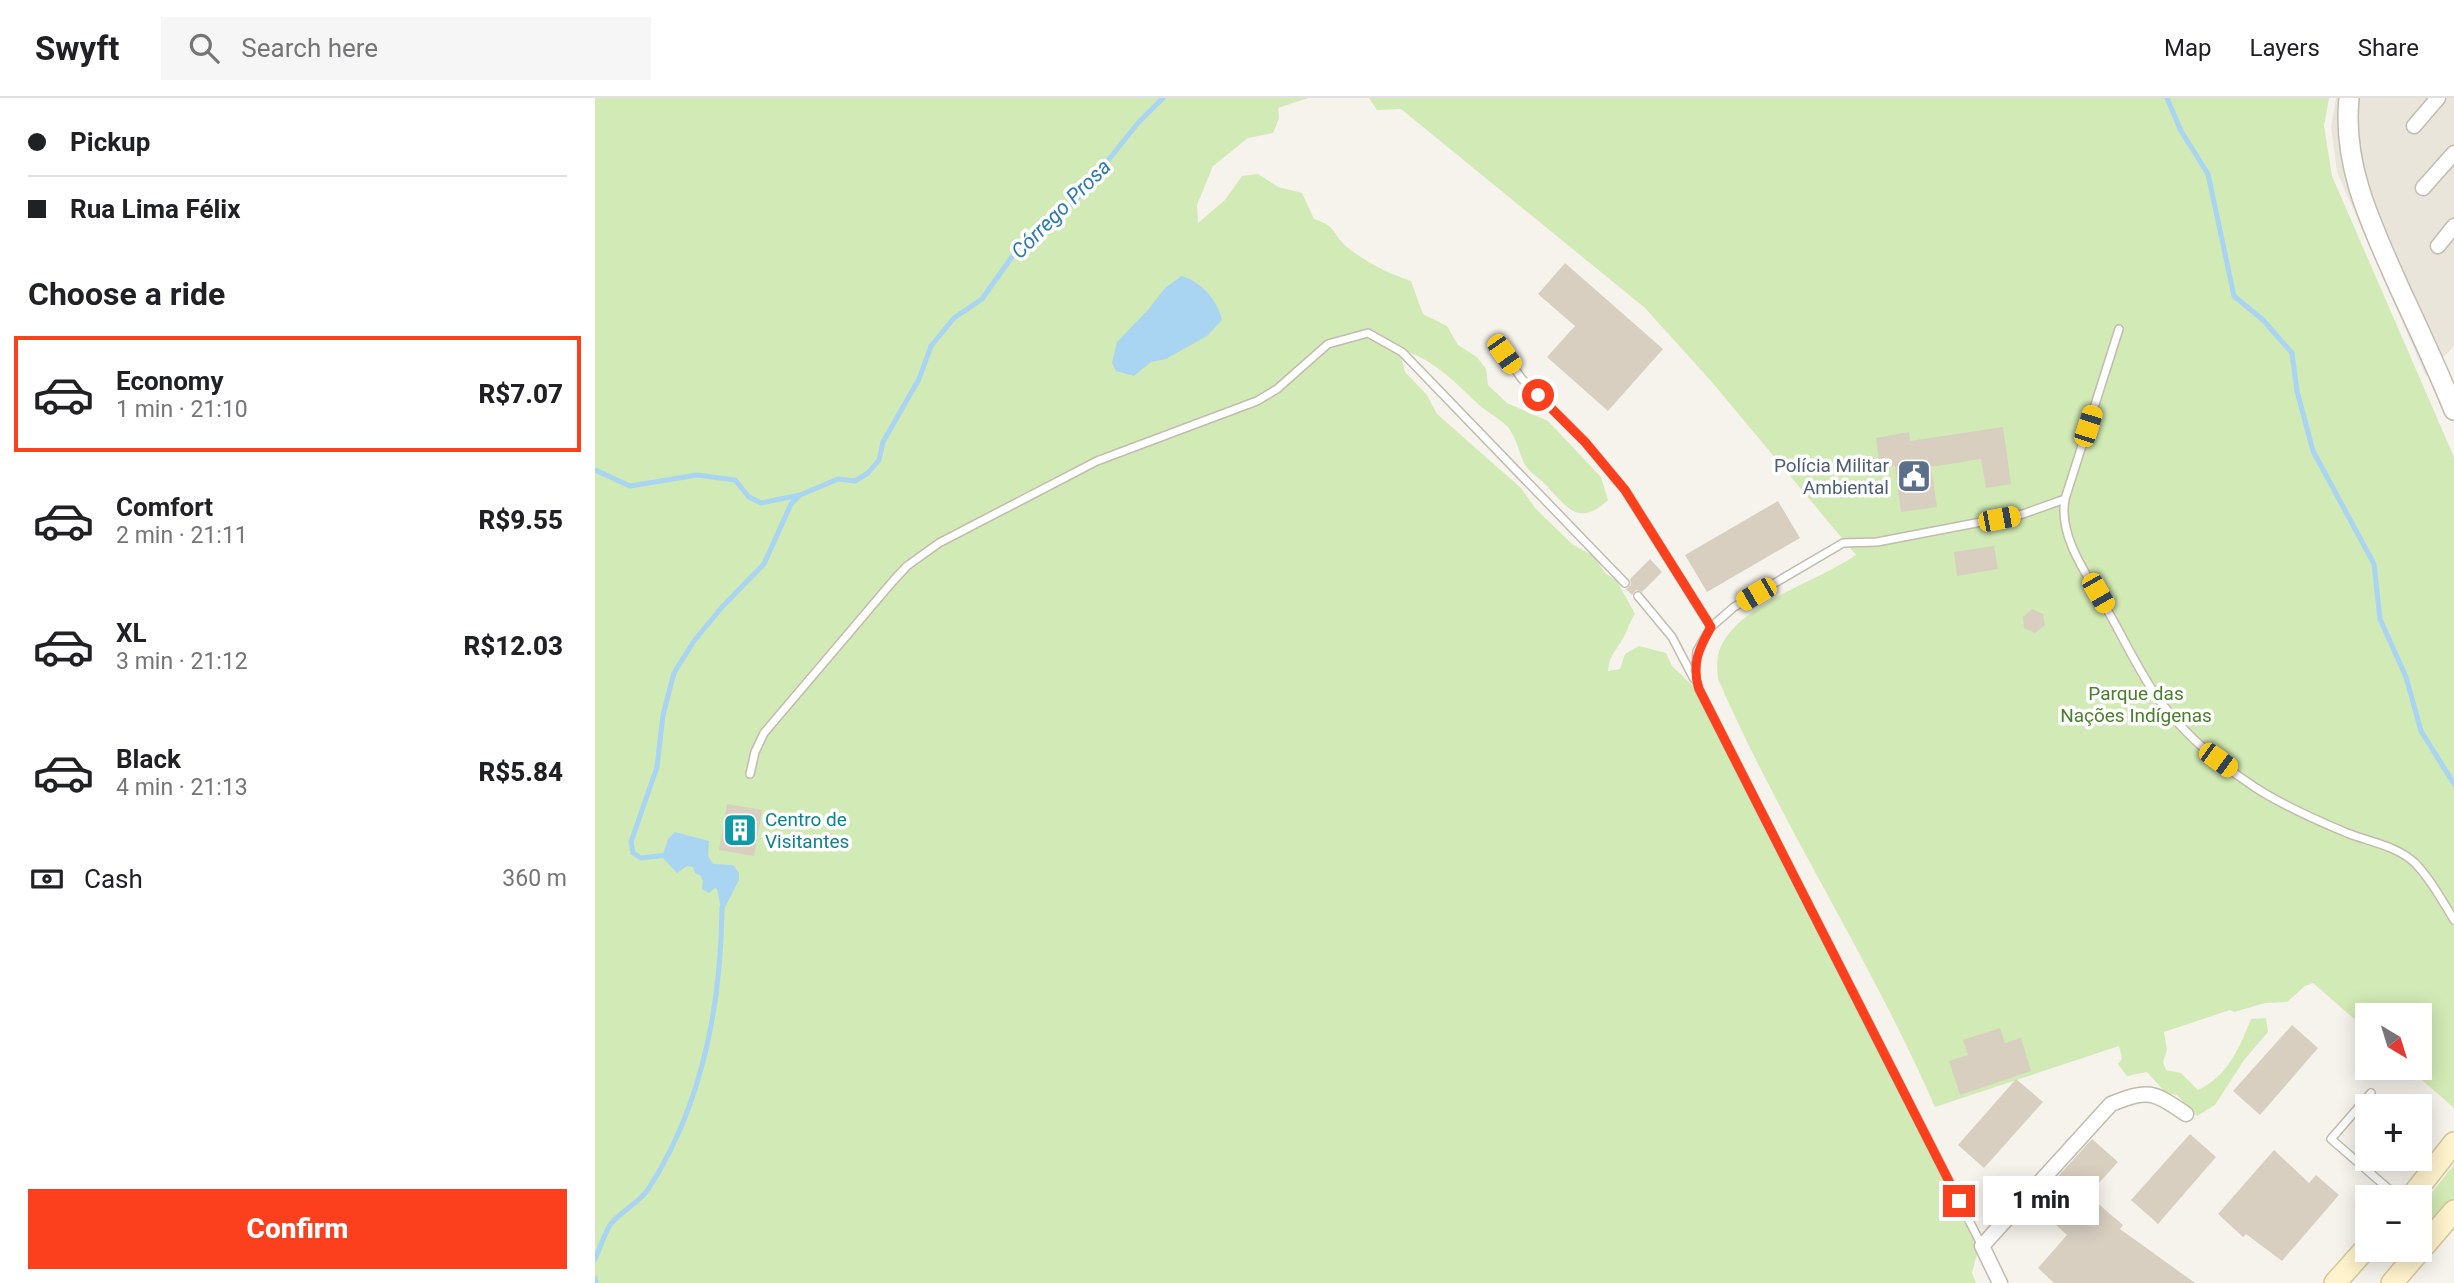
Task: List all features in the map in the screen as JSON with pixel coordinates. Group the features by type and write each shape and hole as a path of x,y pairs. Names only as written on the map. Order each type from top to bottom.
{"main road":[{"path":"2421,1185 2454,1143"},
{"path":"2432,1235 2454,1211"},
{"path":"2335,1283 2355,1261"},
{"path":"2392,1283 2409,1262"}],"street":[{"path":"2349,98 2346,127 2353,167 2367,215 2454,410"},
{"path":"2414,126 2438,98"},
{"path":"2423,188 2454,153"},
{"path":"2438,246 2454,226"},
{"path":"2000,1283 1982,1246 2111,1104 2139,1093 2160,1096 2186,1114"}],"lane":[{"path":"2119,329 2062,515 2084,570 2155,694 2182,729 2257,788 2287,806 2399,851 2414,863 2435,888 2454,920"},
{"path":"751,774 754,752 764,733 893,581 907,566 939,543 1097,461 1257,401 1277,389 1328,344 1368,333 1402,352 1626,583"},
{"path":"1504,354 1521,379 1585,442 1625,490 1711,627"},
{"path":"1699,689 1695,677 1697,651 1711,627 1734,607 1843,543 1877,542 2023,514 2065,499"},
{"path":"1638,596 1672,637 1982,1246"},
{"path":"2371,1093 2331,1139 2384,1185"}],"shaded area":[{"path":"2336,98 2454,98 2454,346 2426,376 2337,172 2331,127"}],"green space":[{"path":"595,98 1308,98 1278,108 1279,118 1273,133 1248,138 1213,166 1197,205 1198,223 1225,200 1242,176 1258,174 1278,187 1302,193 1314,219 1331,228 1347,247 1377,267 1411,281 1423,314 1447,326 1458,345 1477,357 1486,369 1488,385 1507,403 1548,421 1601,477 1608,500 1588,513 1573,511 1527,468 1507,426 1431,364 1399,350 1405,372 1427,395 1437,414 1521,488 1535,508 1572,544 1595,557 1605,573 1617,581 1635,614 1611,657 1608,671 1620,669 1625,654 1639,646 1666,653 1672,666 1697,690 1979,1246 1972,1273 1976,1283 595,1283"},
{"name":"Parque das Nações Indígenas","path":"1369,98 2329,98 2324,126 2332,176 2454,457 2454,1108 2422,1080 2433,1080 2433,1003 2355,1003 2355,1020 2313,983 2305,986 2287,1002 2265,1003 2234,1012 2230,1010 2164,1032 2167,1050 2163,1062 2166,1070 2181,1073 2198,1090 2225,1069 2251,1019 2266,1018 2268,1032 2244,1060 2215,1105 2197,1116 2177,1095 2166,1093 2147,1072 2127,1076 2118,1064 2122,1059 2119,1046 1935,1107 1883,999 1743,734 1718,679 1717,666 1721,646 1746,617 1782,594 1856,555 1711,381 1645,308 1401,109 1377,110"},
{"path":"2454,1165 2454,1203 2432,1228 2432,1192"}],"water":[{"path":"1182,276 1208,293 1222,320 1207,336 1166,359 1151,362 1134,376 1116,371 1112,363 1117,342 1165,288"},
{"path":"675,832 709,841 708,856 713,864 733,865 739,873 739,880 722,913 717,889 709,893 702,889 703,881 693,867 687,866 677,873 662,857 668,839"}],"building":[{"path":"1565,263 1663,349 1608,411 1547,357 1575,326 1538,294"},
{"name":"Polícia Militar Ambiental","path":"2003,427 2011,484 1986,488 1981,459 1931,467 1937,507 1901,512 1895,466 1880,469 1876,438 1909,432 1910,441"},
{"path":"1778,501 1800,538 1707,592 1685,555"},
{"path":"1994,546 1998,569 1957,576 1954,552"},
{"path":"1650,559 1662,572 1642,592 1636,590 1632,595 1626,589 1631,585 1630,579"},
{"path":"2032,609 2043,614 2045,625 2035,633 2024,628 2023,617"},
{"name":"Centro de Visitantes","path":"727,804 762,810 754,856 719,850"},
{"path":"2292,1025 2318,1048 2260,1115 2233,1091"},
{"path":"2000,1028 2005,1043 2021,1038 2031,1071 1960,1095 1949,1061 1968,1055 1963,1040"},
{"path":"2016,1079 2043,1102 1984,1168 1958,1145"},
{"path":"2190,1134 2216,1157 2158,1224 2131,1200"},
{"path":"2092,1139 2118,1162 2088,1195 2123,1225 2120,1229 2195,1283 2054,1283 2038,1268 2067,1235 2033,1204"},
{"path":"2274,1150 2309,1183 2316,1175 2339,1195 2282,1261 2246,1234 2243,1237 2218,1214"}],"waterway":[{"name":"Córrego Prosa","path":"595,470 630,486 697,475 735,480 749,497 761,503 800,495 838,479 855,481 868,473 879,460 883,442 919,379 931,346 954,318 982,299 1014,254 1077,199 1138,123 1163,98"},
{"path":"2167,98 2181,131 2208,174 2234,296 2263,320 2292,353 2297,391 2313,451 2374,564 2380,619 2406,677 2421,731 2454,784"},
{"path":"667,855 641,858 633,853 631,842 657,767 663,715 674,673 694,641 722,607 764,564 791,504 800,495"},
{"path":"595,1259 610,1225 641,1198 668,1156 696,1088 713,1017 722,907"},
{"path":"595,1278 596,1283"}],"place":[{"name":"Polícia Militar Ambiental","path":"1914,476"},
{"name":"Centro de Visitantes","path":"740,830"}],"route":[{"path":"1538,395 1585,442 1625,490 1711,627 1697,651 1695,677 1699,689 1959,1201"}]}
